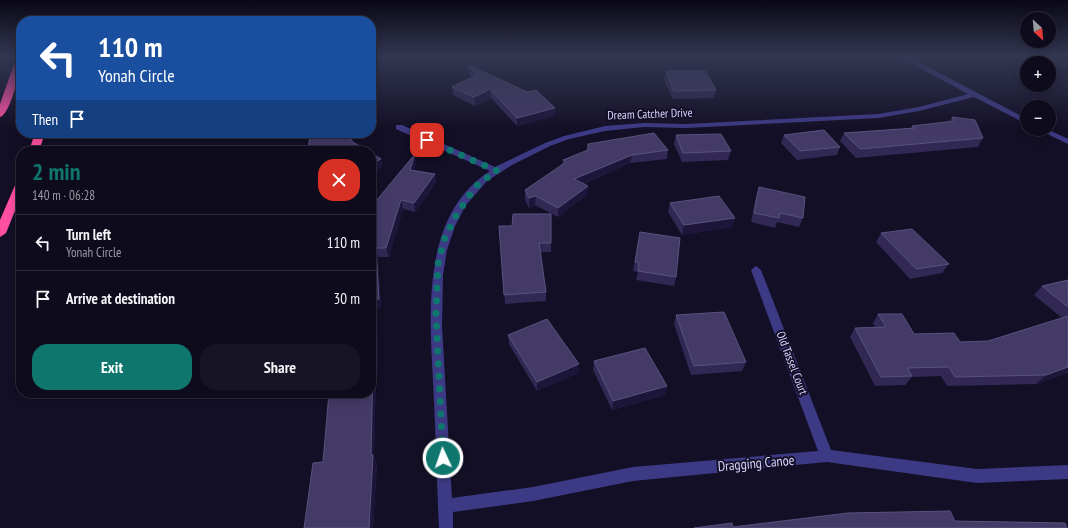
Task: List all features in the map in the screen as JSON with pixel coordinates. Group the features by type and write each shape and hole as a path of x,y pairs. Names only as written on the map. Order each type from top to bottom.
{"highway":[{"path":"0,114 13,81"},
{"path":"0,233 16,195"}],"street":[{"path":"946,81 1020,118"},
{"name":"Dream Catcher Drive","path":"446,528 436,315 438,264 444,240 454,219 479,183 516,159 559,139 606,127 659,124 686,126 878,116 919,109 973,95"},
{"path":"399,127 497,171"},
{"path":"1056,136 1068,142"},
{"name":"Old Tassel Court","path":"756,270 827,456"},
{"name":"Dragging Canoe","path":"445,506 533,494 633,474 827,456 977,476 1068,472"}],"building":[{"path":"465,81 503,81 527,92 536,90 555,108 517,118 490,89 474,97 452,87"},
{"path":"670,81 711,81 716,90 674,91"},
{"path":"952,117 975,120 983,138 860,149 844,133 915,128 912,126 954,121"},
{"path":"824,130 840,147 800,151 784,135"},
{"path":"654,133 668,150 632,155 574,179 588,186 558,208 536,196 529,198 525,190 566,162 563,160 588,150 588,144"},
{"path":"721,134 731,151 683,153 676,135"},
{"path":"310,138 351,138 351,141 360,146 308,146"},
{"path":"415,154 410,170 435,174 414,203 401,200 386,248 376,248 376,201"},
{"path":"376,156 381,159 376,162"},
{"path":"759,187 805,197 803,218 780,213 779,218 754,213"},
{"path":"719,196 735,218 684,225 670,203"},
{"path":"513,214 551,214 551,243 539,243 546,292 504,295 499,226 512,226"},
{"path":"912,229 949,264 916,269 881,233"},
{"path":"640,232 680,238 676,277 638,271 639,263 635,262"},
{"path":"376,248 379,299 376,300"},
{"path":"1068,280 1068,307 1042,286"},
{"path":"724,312 746,362 694,366 676,315"},
{"path":"878,314 902,314 914,334 954,333 960,342 988,341 1068,316 1068,367 1046,375 955,377 949,367 907,368 912,376 881,377 855,328 886,327"},
{"path":"547,319 579,364 537,382 508,335"},
{"path":"645,348 667,386 613,401 594,361"},
{"path":"329,398 372,398 371,455 373,455 369,528 304,528 313,463 323,462"},
{"path":"950,511 955,521 1065,523 1067,528 694,528 732,523 733,527 848,513"}],"route":[{"path":"427,140 497,171 479,183 466,200 454,219 444,240 438,264 436,315 443,458"}]}
